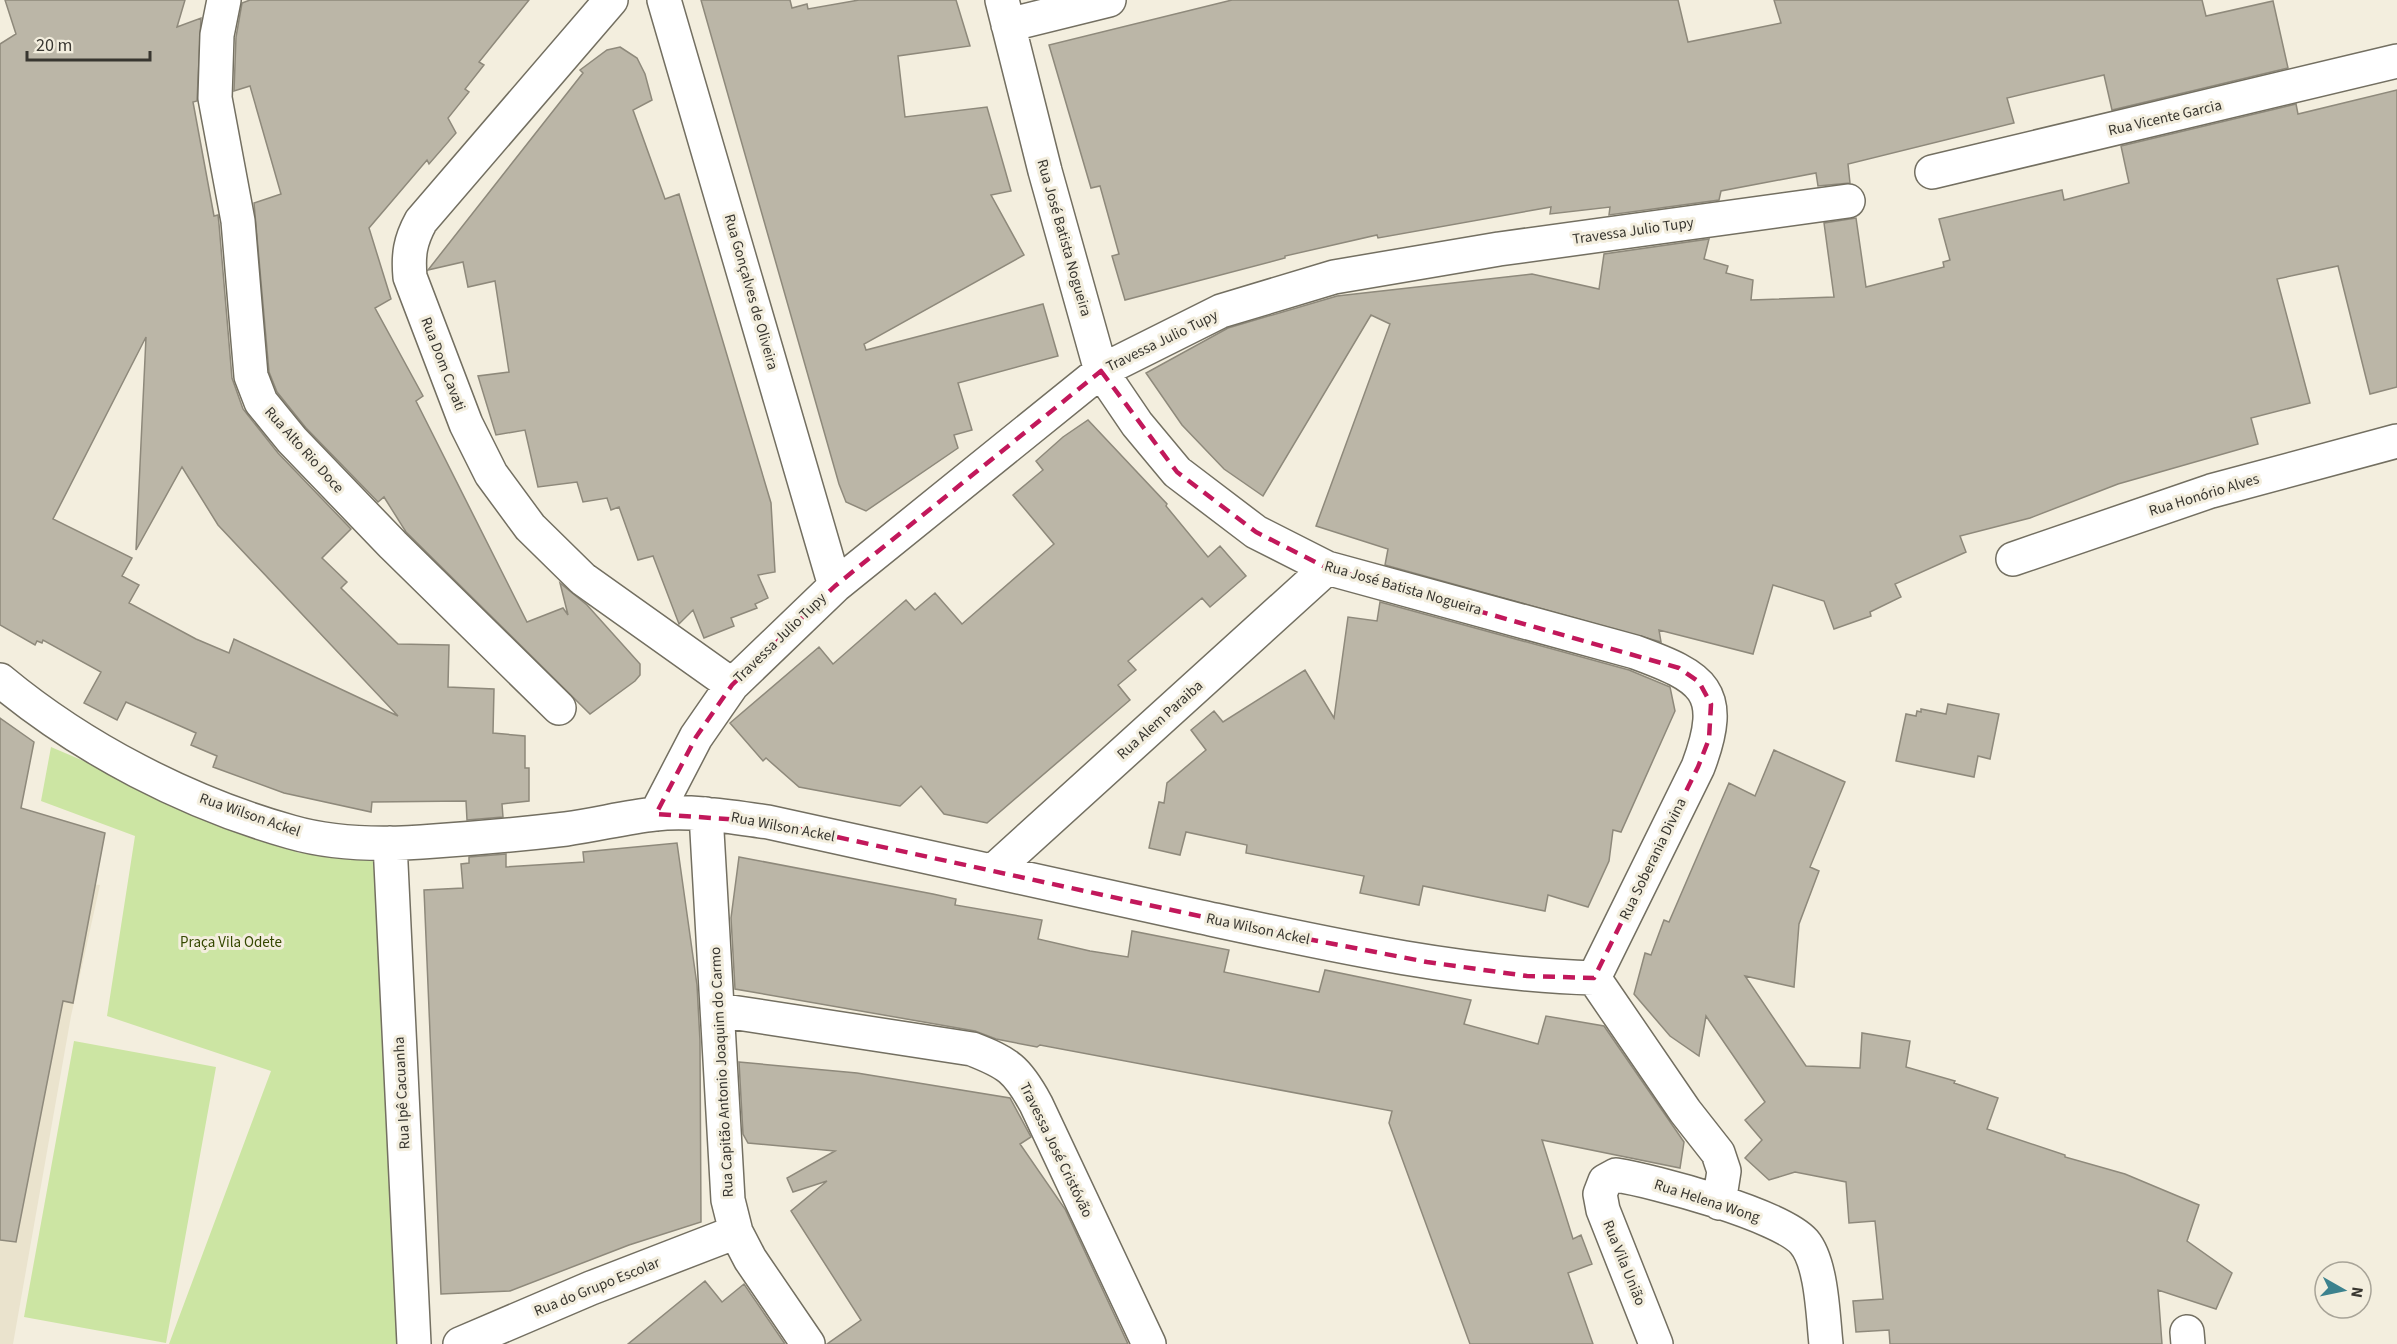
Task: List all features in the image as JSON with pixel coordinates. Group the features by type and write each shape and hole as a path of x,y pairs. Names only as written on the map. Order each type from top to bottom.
{"street":[{"name":"Rua Alto Rio Doce","path":"224,0 217,35 215,98 238,220 251,376 261,402 292,440 393,545 559,708"},
{"name":"Rua Dom Cavati","path":"611,0 421,221 412,239 408,257 410,278 466,424 492,474 530,527 583,579 732,685"},
{"name":"Rua Gonçalves de Oliveira","path":"664,0 835,586"},
{"path":"1005,12 1109,0"},
{"name":"Rua José Batista Nogueira","path":"1005,12 1045,171 1101,370 1137,424 1177,472 1256,532 1327,568 1635,652 1679,668 1699,682 1711,704 1709,739"},
{"name":"Rua Vicente Garcia","path":"1932,172 2397,61"},
{"name":"Travessa Julio Tupy","path":"656,814 696,737 732,685 835,586 1101,370 1221,311 1334,277 1499,249 1848,201"},
{"name":"Rua Honório Alves","path":"2013,559 2211,491 2397,441"},
{"name":"Rua Alem Paraiba","path":"993,871 1327,568"},
{"name":"Rua Wilson Ackel","path":"0,680 62,725 150,777 225,809 292,833 336,841 433,842 566,829 656,814 706,814 768,822 1282,934 1427,962 1527,976 1594,978"},
{"name":"Rua Soberania Divina","path":"1594,978 1698,767 1709,739"},
{"name":"Rua Capitão Antonio Joaquim do Carmo","path":"706,814 728,1200 736,1232 750,1259 808,1344"},
{"name":"Rua Ipê Cacuanha","path":"390,843 414,1344"},
{"path":"1594,978 1685,1111 1718,1153 1724,1171 1719,1203"},
{"name":"Travessa José Cristóvão","path":"718,1010 972,1049 1004,1061 1024,1081 1036,1104 1149,1344"},
{"name":"Rua Helena Wong","path":"1605,1181 1616,1175 1630,1177 1719,1203 1779,1225 1804,1242 1817,1269 1826,1344"},
{"name":"Rua Vila União","path":"1605,1181 1600,1194 1603,1210 1656,1344"},
{"name":"Rua do Grupo Escolar","path":"460,1344 591,1288 736,1232"}],"highlighted area":[{"path":"1101,371 1177,472 1256,532 1327,568 1679,668 1699,682 1711,704 1709,739 1698,767 1594,978 1527,976 1427,962 1282,934 768,822 656,814 696,737 732,685 835,586"}],"shaded area":[{"path":"0,869 100,885 71,1016 13,1344 0,1344"}],"green space":[{"name":"Praça Vila Odete","path":"51,747 299,853 366,854 375,857 404,1344 169,1344 271,1071 107,1016 135,836 41,801"},
{"path":"74,1041 216,1067 166,1343 24,1317"}],"building":[{"path":"5,0 185,0 177,27 201,18 197,101 193,102 214,216 218,215 232,378 243,409 278,453 351,529 322,558 347,582 341,588 398,644 449,645 448,687 494,689 493,733 525,736 525,768 529,768 529,801 502,804 503,817 467,820 466,801 372,802 371,812 284,793 213,767 217,756 191,745 196,733 126,702 117,720 84,703 101,672 43,640 42,643 37,641 35,645 0,625 0,44 16,34","holes":["146,337 136,550 182,467 218,525 398,716 234,639 229,653 196,639 129,603 139,585 122,576 132,558 53,519"]},
{"path":"250,0 529,0 479,62 484,65 465,89 469,92 448,118 456,133 429,164 427,160 369,228 391,299 375,308 423,396 416,401 527,622 563,608 568,615 560,583 587,605 640,664 640,675 635,681 590,714 406,532 384,497 378,502 306,428 277,392 269,372 254,203 281,194 250,86 234,91 236,37 242,3"},
{"path":"701,0 790,0 792,8 807,4 808,9 859,0 956,0 970,46 898,56 905,117 987,107 1011,191 991,195 1024,255 864,344 866,350 1043,304 1058,356 958,383 972,430 954,435 958,448 866,511 846,502 839,484"},
{"path":"1232,0 1678,0 1688,42 1781,23 1774,0 2202,0 2206,16 2273,1 2288,68 2112,110 2104,75 2007,98 2014,123 1848,164 1850,183 1818,186 1816,173 1721,191 1719,200 1609,215 1610,207 1550,214 1551,207 1378,238 1377,235 1285,256 1285,258 1125,300 1112,256 1119,254 1100,186 1091,188 1049,45"},
{"path":"620,47 637,58 645,74 652,100 633,110 665,199 679,194 771,503 775,572 758,575 768,598 755,604 757,608 731,618 734,626 704,638 693,610 679,624 653,556 638,560 619,507 611,510 607,498 583,502 577,482 538,487 525,430 496,435 478,376 509,372 495,281 468,287 463,262 428,270 583,73 580,70 607,50"},
{"path":"2397,90 2397,387 2370,394 2338,266 2277,279 2310,403 2251,418 2258,444 2118,484 2030,518 1960,536 1966,552 1895,584 1901,597 1870,612 1871,616 1834,629 1824,601 1773,585 1753,654 1659,630 1661,642 1385,565 1388,549 1316,526 1390,324 1371,315 1263,496 1224,469 1182,425 1146,373 1228,328 1337,296 1532,274 1599,289 1604,254 1709,239 1704,259 1728,266 1726,273 1753,280 1751,300 1834,297 1824,223 1856,218 1866,287 1944,267 1943,262 1950,260 1939,219 2062,190 2064,200 2129,183 2121,146 2296,104 2298,114"},
{"path":"1088,420 1167,504 1166,506 1208,557 1220,546 1246,576 1210,607 1202,598 1128,661 1136,670 1118,685 1130,700 987,823 944,814 921,786 900,806 799,787 766,758 763,761 730,723 819,647 833,664 906,600 915,610 935,593 962,624 1054,544 1013,495 1043,470 1036,461 1063,437"},
{"path":"1380,602 1629,670 1670,687 1675,711 1621,832 1613,830 1609,861 1588,907 1548,895 1545,911 1423,886 1419,905 1360,893 1364,876 1246,853 1247,845 1186,832 1180,855 1149,848 1159,802 1164,803 1167,783 1206,750 1191,730 1214,711 1223,722 1305,670 1334,718 1348,617 1377,621"},
{"path":"1948,704 1999,714 1990,759 1978,756 1974,777 1896,761 1906,714 1916,716 1917,711 1921,712 1921,709 1946,714"},
{"path":"0,718 34,742 21,808 105,833 73,1003 63,1001 16,1242 0,1240"},
{"path":"1774,750 1845,782 1810,867 1819,871 1799,924 1794,987 1745,976 1806,1066 1860,1068 1862,1033 1910,1041 1906,1067 1955,1081 1954,1083 1998,1098 1987,1129 2065,1155 2065,1157 2125,1174 2199,1205 2187,1241 2232,1273 2216,1309 2158,1290 2162,1344 1890,1344 1889,1330 1856,1332 1853,1301 1883,1299 1875,1221 1849,1223 1846,1182 1795,1172 1769,1180 1745,1158 1762,1140 1745,1120 1765,1102 1706,1016 1699,1056 1670,1036 1634,994 1645,953 1651,955 1664,920 1669,922 1729,783 1755,796"},
{"path":"677,843 697,985 700,1041 701,1222 629,1245 510,1291 441,1294 424,890 463,888 461,864 469,863 469,857 506,854 506,867 584,862 583,852"},
{"path":"739,857 933,894 956,899 955,905 1042,920 1038,939 1090,951 1128,957 1132,931 1229,950 1224,972 1319,992 1325,970 1471,1000 1464,1024 1538,1044 1546,1016 1604,1026 1684,1142 1680,1168 1542,1140 1573,1239 1581,1235 1592,1264 1568,1273 1593,1344 1470,1344 1389,1123 1392,1111 1040,1045 1037,1047 996,1039 975,1031 735,989 731,918"},
{"path":"739,1062 857,1073 1010,1098 1031,1137 1020,1144 1065,1209 1128,1344 827,1344 861,1320 791,1211 827,1181 793,1192 787,1178 835,1151 748,1143 743,1134"},
{"path":"705,1281 722,1302 744,1284 785,1344 628,1344"}]}
